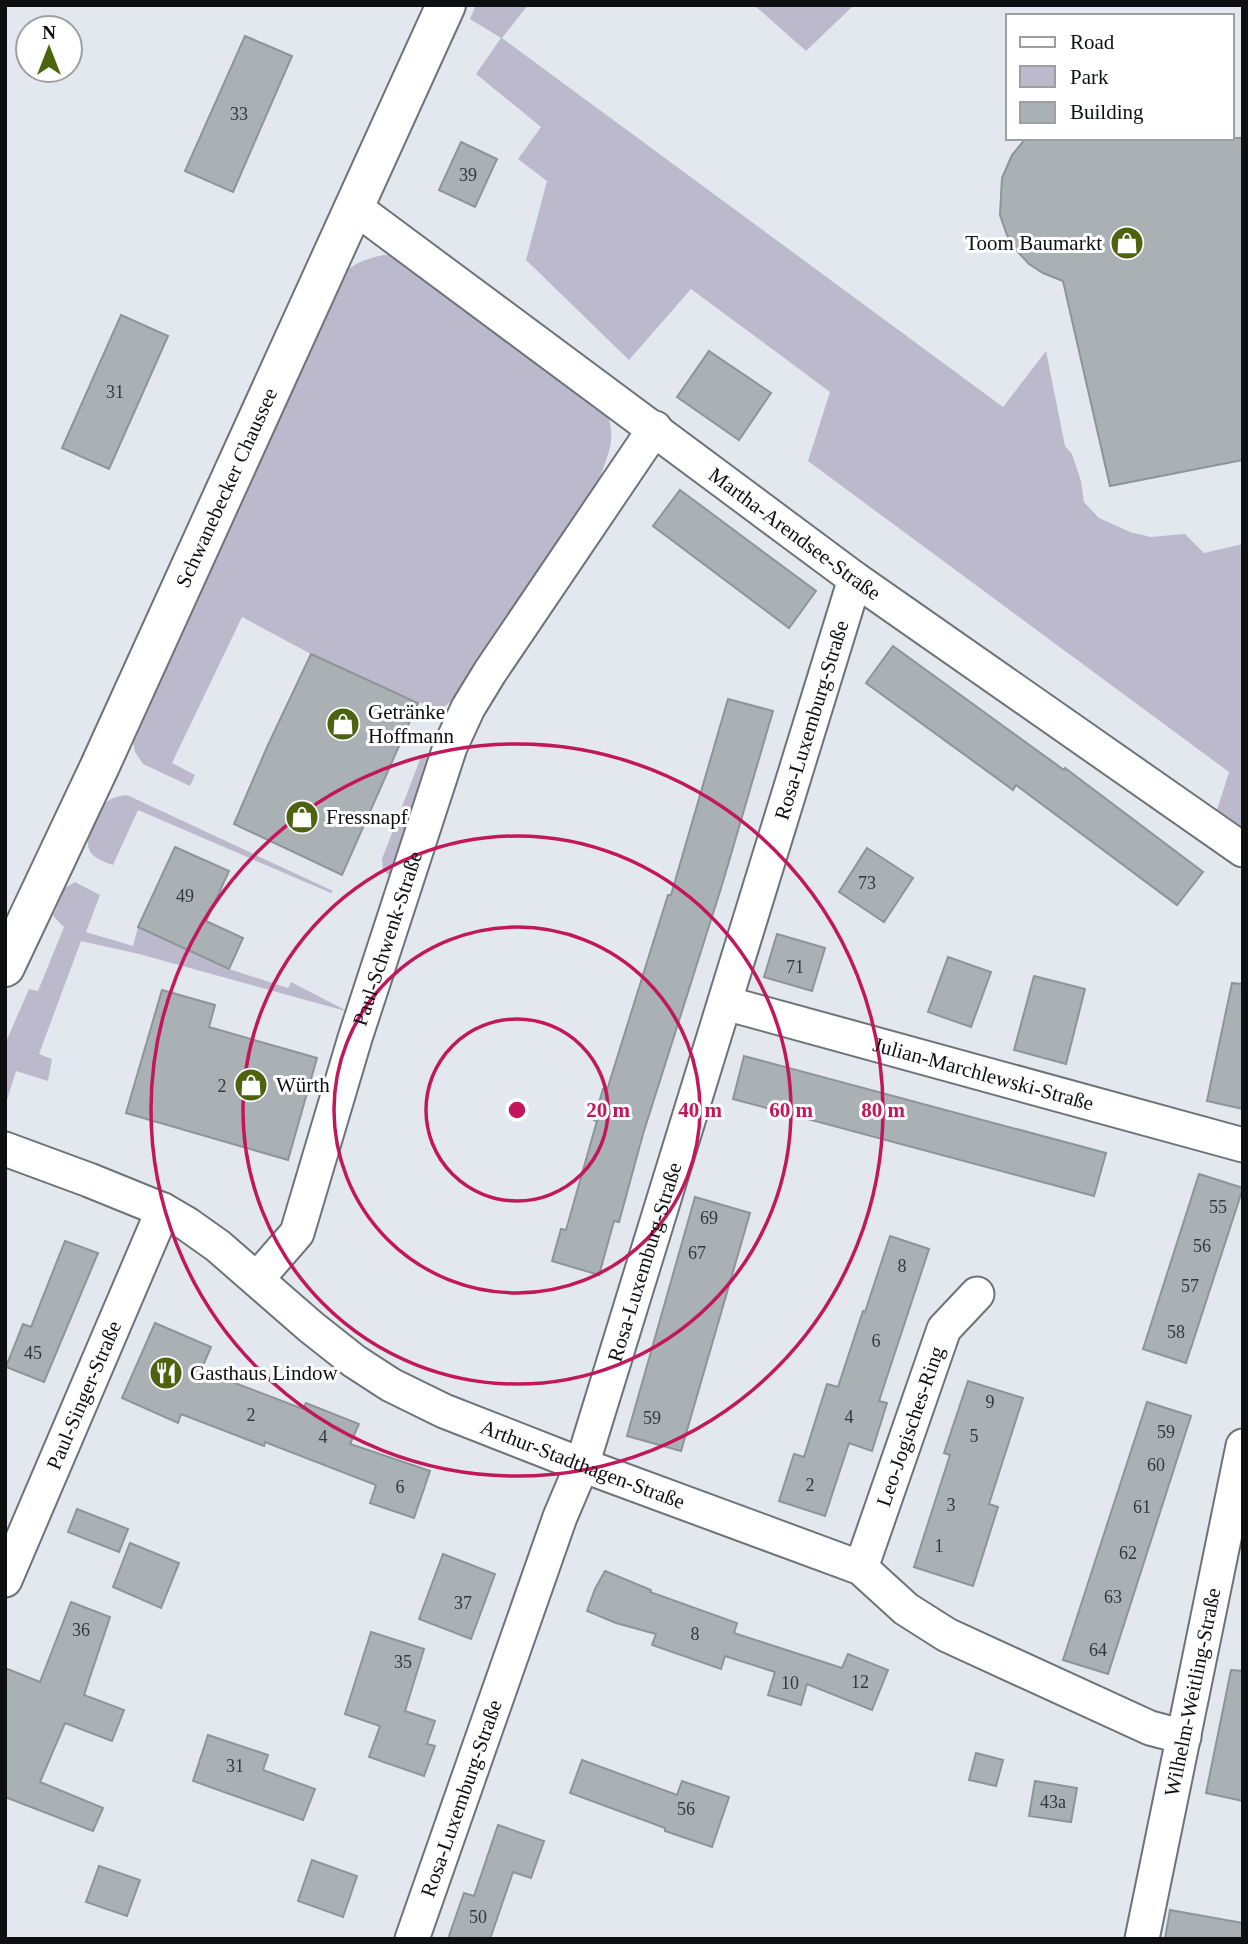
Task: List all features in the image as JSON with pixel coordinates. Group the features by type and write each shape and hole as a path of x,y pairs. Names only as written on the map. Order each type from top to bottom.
{"main road":[{"name":"Schwanebecker Chaussee","path":"5,967 105,755 446,5"}],"street":[{"name":"Martha-Arendsee-Straße","path":"353,205 855,579 1243,850"},
{"name":"Paul-Schwenk-Straße","path":"257,1279 297,1233 395,914 450,747 468,708 655,428"},
{"name":"Rosa-Luxemburg-Straße","path":"412,1939 560,1517 582,1465 855,579"},
{"name":"Julian-Marchlewski-Straße","path":"724,1003 1243,1145"},
{"name":"Arthur-Stadthagen-Straße","path":"5,1149 163,1210 218,1246 311,1327 354,1361 391,1385 444,1411 582,1465 861,1568 906,1609 947,1636 1150,1728 1184,1737"},
{"name":"Paul-Singer-Straße","path":"5,1580 163,1210"},
{"name":"Leo-Jogisches-Ring","path":"861,1568 944,1329 977,1294"},
{"name":"Wilhelm-Weitling-Straße","path":"1142,1939 1243,1446"}],"green space":[{"path":"476,5 528,5 502,38 1003,407 1046,351 1065,446 1072,454 1081,481 1084,502 1099,518 1130,532 1151,537 1185,534 1204,553 1243,544 1243,828 1217,810 1229,772 808,461 830,392 691,289 629,360 526,260 547,181 518,159 541,127 476,74 501,38 470,19"},
{"path":"754,5 854,5 806,51"},
{"path":"383,255 398,255 604,405 611,441 604,467 456,697 439,711 311,654 242,617 172,763 195,775 190,786 143,764 135,752 132,736 337,279 358,263"},
{"path":"421,757 431,759 393,877 383,871 382,859"},
{"path":"127,795 333,891 331,893 138,810 113,865 98,859 90,851 88,841 98,813 108,801"},
{"path":"75,882 100,895 86,932 133,946 138,927 229,969 288,988 291,982 349,1012 139,954 81,941 39,1054 52,1059 48,1081 16,1071 5,1106 5,1044 29,989 38,991 64,927 53,916 65,888"}],"building":[{"path":"245,36 292,56 233,192 185,171"},
{"name":"Toom Baumarkt","path":"1243,138 1243,460 1110,486 1063,281 1029,264 1007,235 1000,215 1002,178 1012,155 1024,140"},
{"path":"461,142 497,159 475,207 439,190"},
{"path":"121,315 168,336 109,469 62,448"},
{"path":"709,351 771,393 739,440 677,397"},
{"path":"680,490 816,591 789,628 653,526"},
{"path":"893,646 1064,770 1065,768 1203,872 1177,905 1016,785 1013,790 866,683"},
{"path":"311,654 418,703 342,875 234,824"},
{"path":"728,699 773,711 722,885 643,1134 619,1222 614,1221 599,1275 552,1261 561,1229 566,1230 597,1121 594,1120 603,1089 607,1090 668,895 671,895"},
{"path":"175,847 229,871 206,921 243,938 229,969 138,927"},
{"path":"867,848 913,878 884,922 839,892"},
{"path":"777,934 825,948 812,991 764,977"},
{"path":"948,957 991,972 971,1027 928,1012"},
{"path":"1034,976 1085,989 1066,1064 1014,1050"},
{"path":"1232,983 1243,984 1243,1109 1207,1101"},
{"path":"162,990 215,1005 209,1027 317,1058 288,1160 126,1113"},
{"path":"744,1056 1106,1153 1094,1196 733,1099"},
{"path":"1199,1174 1243,1188 1186,1363 1143,1349"},
{"path":"695,1197 750,1213 681,1451 627,1436"},
{"path":"890,1236 929,1249 879,1401 887,1403 872,1451 849,1443 825,1516 779,1501 794,1454 804,1457 827,1384 838,1387"},
{"path":"65,1241 98,1253 44,1382 6,1367 23,1324 31,1327"},
{"path":"155,1323 211,1347 201,1370 303,1409 306,1403 359,1424 350,1444 430,1471 414,1518 370,1503 376,1485 265,1442 264,1446 181,1414 178,1423 122,1398"},
{"path":"968,1381 1023,1398 989,1504 998,1507 973,1586 914,1567 950,1455 944,1453"},
{"path":"1147,1402 1191,1416 1108,1674 1063,1660"},
{"path":"77,1509 128,1529 119,1552 68,1532"},
{"path":"130,1543 179,1563 161,1608 113,1587"},
{"path":"443,1554 495,1574 471,1639 419,1619"},
{"path":"605,1571 651,1590 650,1592 737,1623 734,1633 842,1668 848,1654 888,1670 872,1710 807,1684 801,1705 768,1695 775,1672 725,1656 721,1669 652,1645 656,1634 616,1623 587,1611"},
{"path":"71,1602 110,1617 84,1695 124,1710 112,1741 65,1723 40,1782 103,1808 93,1831 5,1797 5,1668 40,1682"},
{"path":"371,1632 424,1649 405,1711 435,1721 427,1744 435,1746 424,1776 369,1757 380,1726 345,1714"},
{"path":"1231,1670 1243,1671 1243,1801 1206,1793"},
{"path":"208,1735 268,1755 263,1770 315,1789 303,1820 193,1781"},
{"path":"976,1753 1003,1760 996,1786 969,1780"},
{"path":"582,1760 677,1795 682,1781 729,1797 712,1847 570,1793"},
{"path":"1035,1781 1077,1788 1071,1822 1029,1816"},
{"path":"498,1825 544,1841 531,1878 513,1872 490,1939 448,1939 464,1893 474,1896"},
{"path":"312,1860 357,1876 343,1917 298,1901"},
{"path":"99,1866 140,1880 127,1916 86,1902"},
{"path":"1170,1910 1243,1923 1243,1939 1165,1939"}],"place":[{"name":"Toom Baumarkt","path":"1127,243"},
{"name":"Getränke Hoffmann","path":"343,724"},
{"name":"Fressnapf","path":"302,817"},
{"name":"Würth","path":"251,1085"},
{"name":"Gasthaus Lindow","path":"166,1373"}]}
